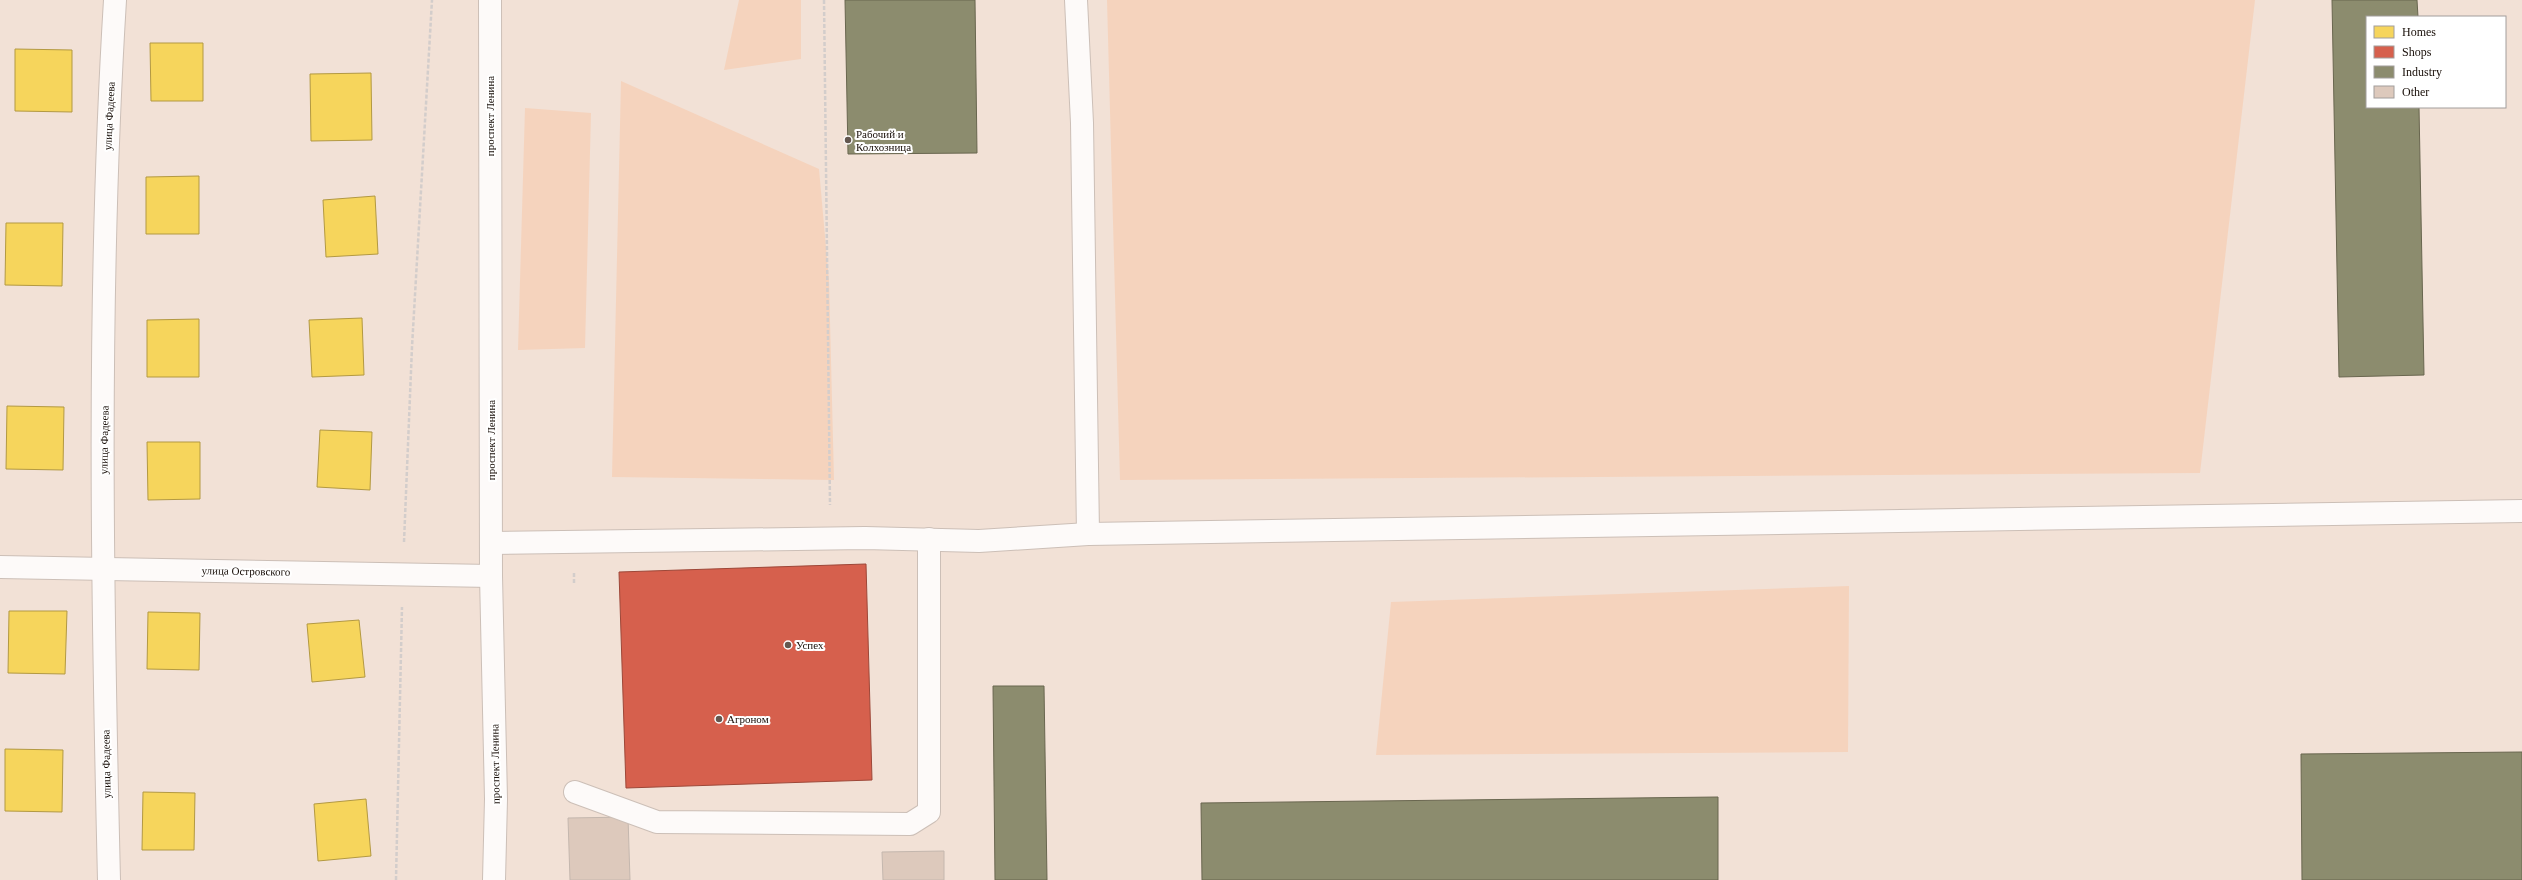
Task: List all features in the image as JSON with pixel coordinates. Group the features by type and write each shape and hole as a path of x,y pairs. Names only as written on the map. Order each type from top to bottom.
{"street":[{"name":"улица Фадеева","path":"109,880 102,568 107,131 115,0"},
{"name":"проспект Ленина","path":"490,0 491,576 496,799 494,880"},
{"path":"1076,0 1082,123 1088,534"},
{"path":"491,543 831,540 865,538 979,541 1088,534 2522,511"},
{"path":"575,792 657,822 910,824 929,812 929,539"},
{"name":"улица Островского","path":"0,567 491,576"}],"path":[{"path":"396,880 399,692 412,347 432,0"},
{"path":"824,0 831,540"}],"shaded area":[{"path":"739,0 801,0 801,59 724,70"},
{"path":"1107,0 2255,0 2200,473 1120,480"},
{"path":"621,81 819,169 829,281 834,480 612,477"},
{"path":"525,108 591,113 585,348 518,350"},
{"path":"1849,586 1848,752 1376,755 1391,602"}],"building: Homes":[{"path":"150,43 203,43 203,101 151,101"},
{"path":"15,49 72,50 72,112 15,111"},
{"path":"371,73 372,140 311,141 310,74"},
{"path":"199,176 199,234 146,234 146,177"},
{"path":"375,196 378,254 326,257 323,200"},
{"path":"6,223 63,223 62,286 5,285"},
{"path":"362,318 364,375 312,377 309,320"},
{"path":"199,319 199,377 147,377 147,320"},
{"path":"7,406 64,407 63,470 6,469"},
{"path":"320,430 372,432 370,490 317,487"},
{"path":"147,442 200,442 200,499 148,500"},
{"path":"9,611 67,611 65,674 8,673"},
{"path":"148,612 200,613 199,670 147,669"},
{"path":"359,620 365,677 312,682 307,624"},
{"path":"5,749 63,750 62,812 5,811"},
{"path":"143,792 195,793 194,850 142,850"},
{"path":"366,799 371,856 318,861 314,804"}],"building: Shops":[{"path":"866,564 872,780 626,788 619,572"}],"building: Industry":[{"path":"845,0 975,0 977,153 848,154"},
{"path":"2332,0 2417,0 2418,16 2366,16 2366,108 2419,108 2424,375 2339,377"},
{"path":"993,686 1044,686 1047,880 995,880"},
{"path":"2522,752 2522,880 2302,880 2301,754"},
{"path":"1718,797 1718,880 1202,880 1201,803"}],"building: Other":[{"path":"628,817 630,880 570,880 568,818"},
{"path":"944,851 944,880 883,880 882,852"}],"place":[{"name":"Рабочий и Колхозница","path":"848,140"},
{"name":"Успех","path":"788,645"},
{"name":"Агроном","path":"719,719"}]}
